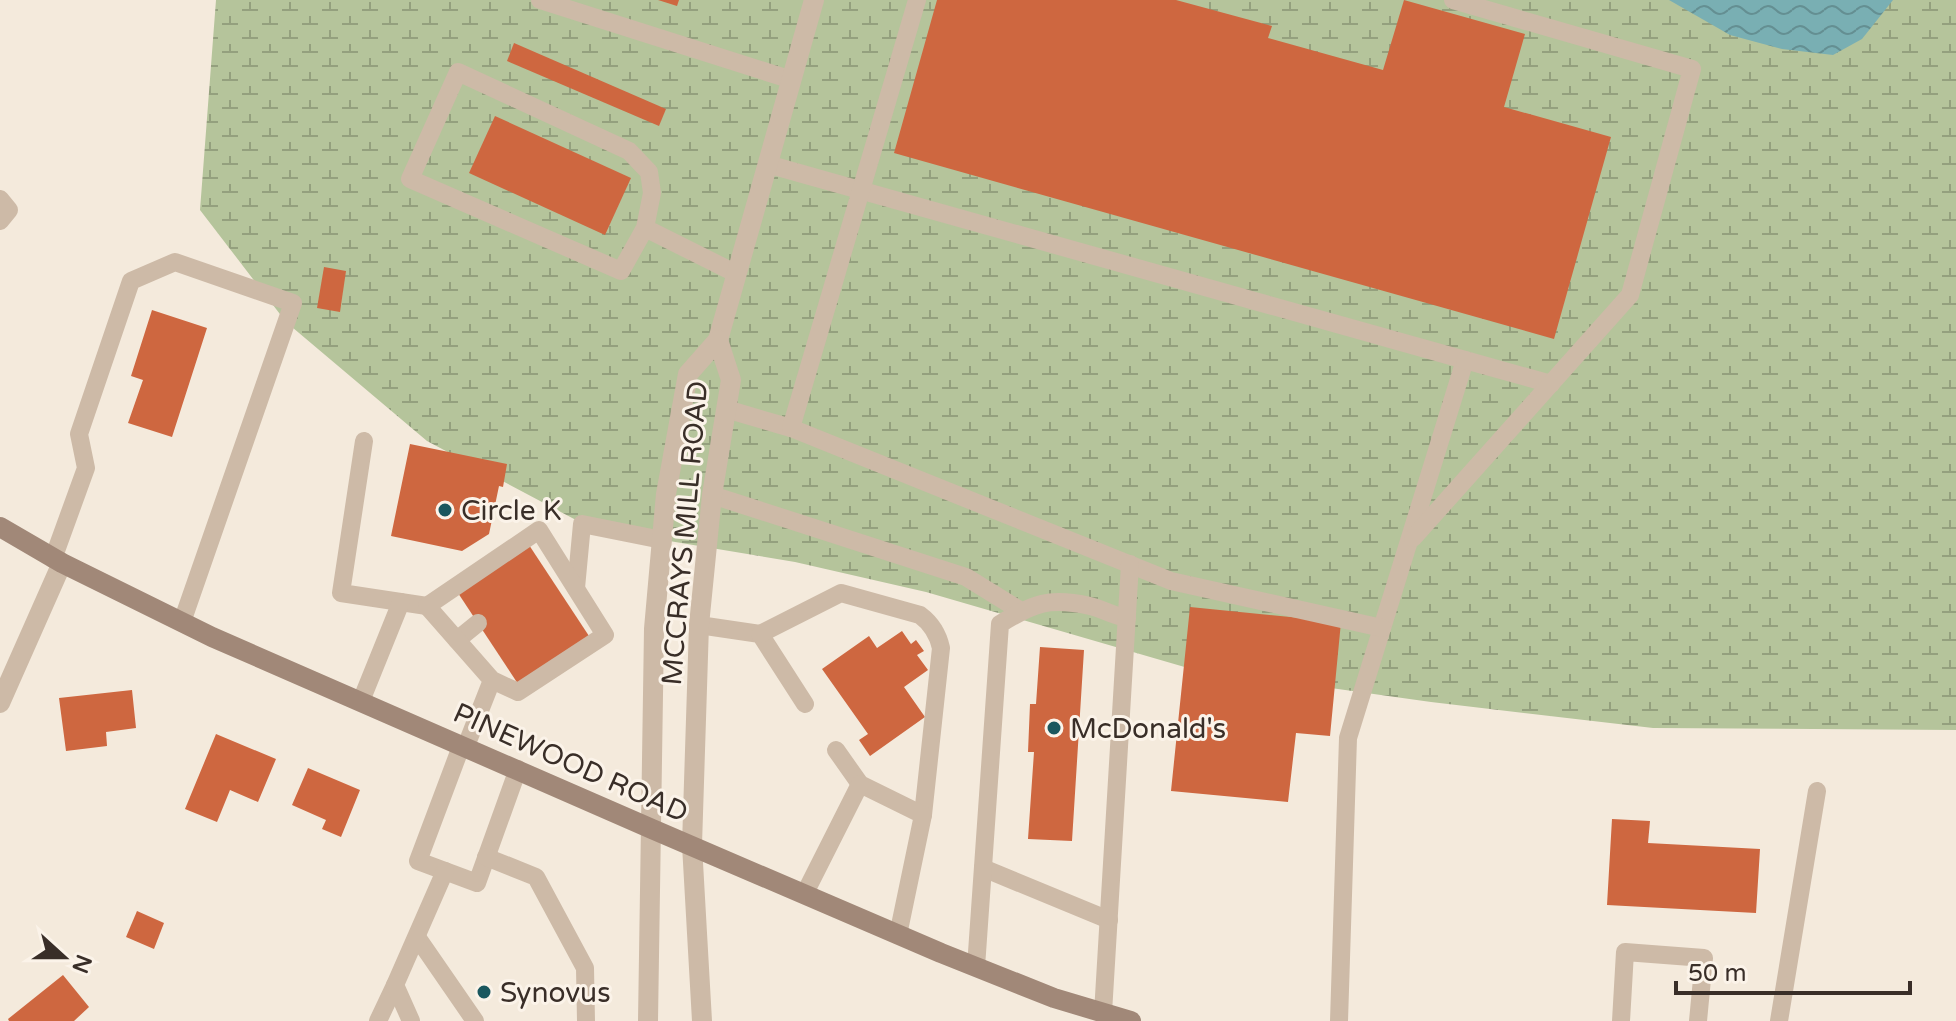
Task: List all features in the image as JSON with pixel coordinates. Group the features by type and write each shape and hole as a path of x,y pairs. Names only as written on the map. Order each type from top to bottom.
{"main road":[{"name":"PINEWOOD ROAD","path":"0,527 58,561 182,622 652,829 976,967 1054,998 1131,1021"}],"street":[{"name":"MCCRAYS MILL ROAD","path":"648,1021 654,629 666,494 688,374 718,340 814,0"},
{"name":"MCCRAYS MILL ROAD","path":"702,1021 692,845 699,625 712,495 731,380 718,340"},
{"path":"0,703 58,561"}],"lane":[{"path":"540,0 792,80"},
{"path":"791,428 917,0"},
{"path":"1408,545 1630,295 1692,69 1453,0"},
{"path":"458,72 629,151 649,172 652,193 645,228 621,271 410,179 458,72"},
{"path":"767,164 1551,384"},
{"path":"0,199 9,210 0,221"},
{"path":"645,228 737,274"},
{"path":"58,561 86,468 79,434 131,281 175,262 293,303 182,622"},
{"path":"1339,1021 1348,738 1465,360"},
{"path":"726,409 791,428 1171,581 1382,628"},
{"path":"364,441 341,593 427,606 489,676 518,692 605,635 582,611 576,588 582,524 662,540"},
{"path":"712,495 966,577 1021,611"},
{"path":"427,606 539,530 557,571 576,588"},
{"path":"1103,1013 1130,564"},
{"path":"699,625 760,634 841,593 920,615 929,621 941,648 923,815 898,935"},
{"path":"361,701 401,602"},
{"path":"976,967 1000,624 1030,605 1061,602 1093,606 1127,618"},
{"path":"457,640 478,623"},
{"path":"760,634 805,704"},
{"path":"503,661 489,676 418,861 477,883 518,769"},
{"path":"836,750 860,784 923,815"},
{"path":"805,893 860,784"},
{"path":"1779,1021 1817,791"},
{"path":"486,857 536,877 585,968 586,1021"},
{"path":"983,868 1109,920"},
{"path":"378,1021 445,871"},
{"path":"417,937 475,1021"},
{"path":"1621,1021 1625,952 1704,958 1698,1021"},
{"path":"395,985 411,1021"}],"green space":[{"path":"216,0 1956,0 1956,730 1653,728 1431,702 1188,668 926,592 795,562 591,528 427,441 286,322 200,210"}],"water":[{"path":"1669,0 1893,0 1862,39 1833,55 1782,49 1730,35"}],"building":[{"path":"658,0 679,0 677,6"},
{"path":"937,0 1176,0 1272,26 1268,38 1383,70 1404,0 1525,34 1504,107 1611,137 1554,339 894,153"},
{"path":"514,43 666,109 659,126 507,61"},
{"path":"495,116 631,178 605,235 469,173"},
{"path":"324,267 346,271 340,312 317,308"},
{"path":"152,310 207,328 172,437 128,423 143,380 131,376"},
{"name":"Circle K","path":"410,444 507,464 489,534 462,551 391,536"},
{"path":"529,545 589,636 518,684 458,593"},
{"path":"1190,607 1341,622 1330,736 1296,733 1288,802 1171,791"},
{"path":"902,631 911,644 916,640 924,651 917,655 928,670 904,687 925,717 870,756 859,740 868,734 822,669 869,636 877,648"},
{"name":"McDonald's","path":"1040,647 1084,650 1072,841 1028,839 1034,752 1028,752 1030,704 1036,704"},
{"path":"132,690 136,728 106,732 107,746 66,751 59,698"},
{"path":"216,734 276,759 258,802 230,790 217,822 185,809"},
{"path":"308,768 360,790 341,837 322,829 326,820 292,805"},
{"path":"1612,819 1650,821 1648,843 1760,849 1756,913 1607,905"},
{"path":"137,911 164,923 154,949 126,937"},
{"path":"63,975 89,1007 74,1021 9,1021 8,1019"}],"place":[{"name":"Circle K","path":"445,510"},
{"name":"McDonald's","path":"1054,728"},
{"name":"Synovus","path":"484,992"}]}
